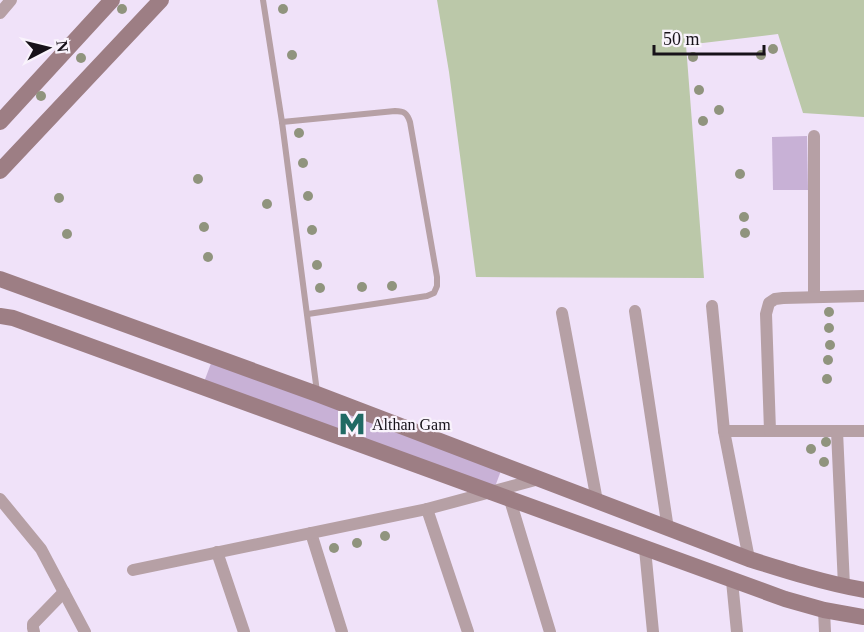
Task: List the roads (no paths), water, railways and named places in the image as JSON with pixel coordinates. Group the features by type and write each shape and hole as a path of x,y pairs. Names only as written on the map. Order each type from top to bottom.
{"main road":[{"path":"0,122 112,0"},
{"path":"0,171 161,0"},
{"path":"0,279 317,394 749,559 791,573 864,590"},
{"path":"0,316 13,318 732,581 824,610 864,617"}],"street":[{"path":"0,13 11,0"},
{"path":"814,136 814,297"},
{"path":"770,431 766,314 769,303 775,299 864,296"},
{"path":"712,306 724,430 749,559"},
{"path":"635,310 668,529"},
{"path":"562,313 597,501"},
{"path":"724,430 864,431"},
{"path":"837,431 844,586"},
{"path":"133,570 427,509 539,479"},
{"path":"0,500 41,549 85,632"},
{"path":"510,500 550,632"},
{"path":"427,509 468,632"},
{"path":"311,533 342,632"},
{"path":"645,549 653,632"},
{"path":"217,552 244,632"},
{"path":"732,581 737,632"},
{"path":"34,632 33,624 64,592"},
{"path":"824,610 825,632"}],"lane":[{"path":"263,0 282,122 317,394"},
{"path":"282,122 394,111 403,111 408,115 437,277 434,293 427,296 308,314"}],"place":[{"name":"Althan Gam","path":"352,424"}]}
